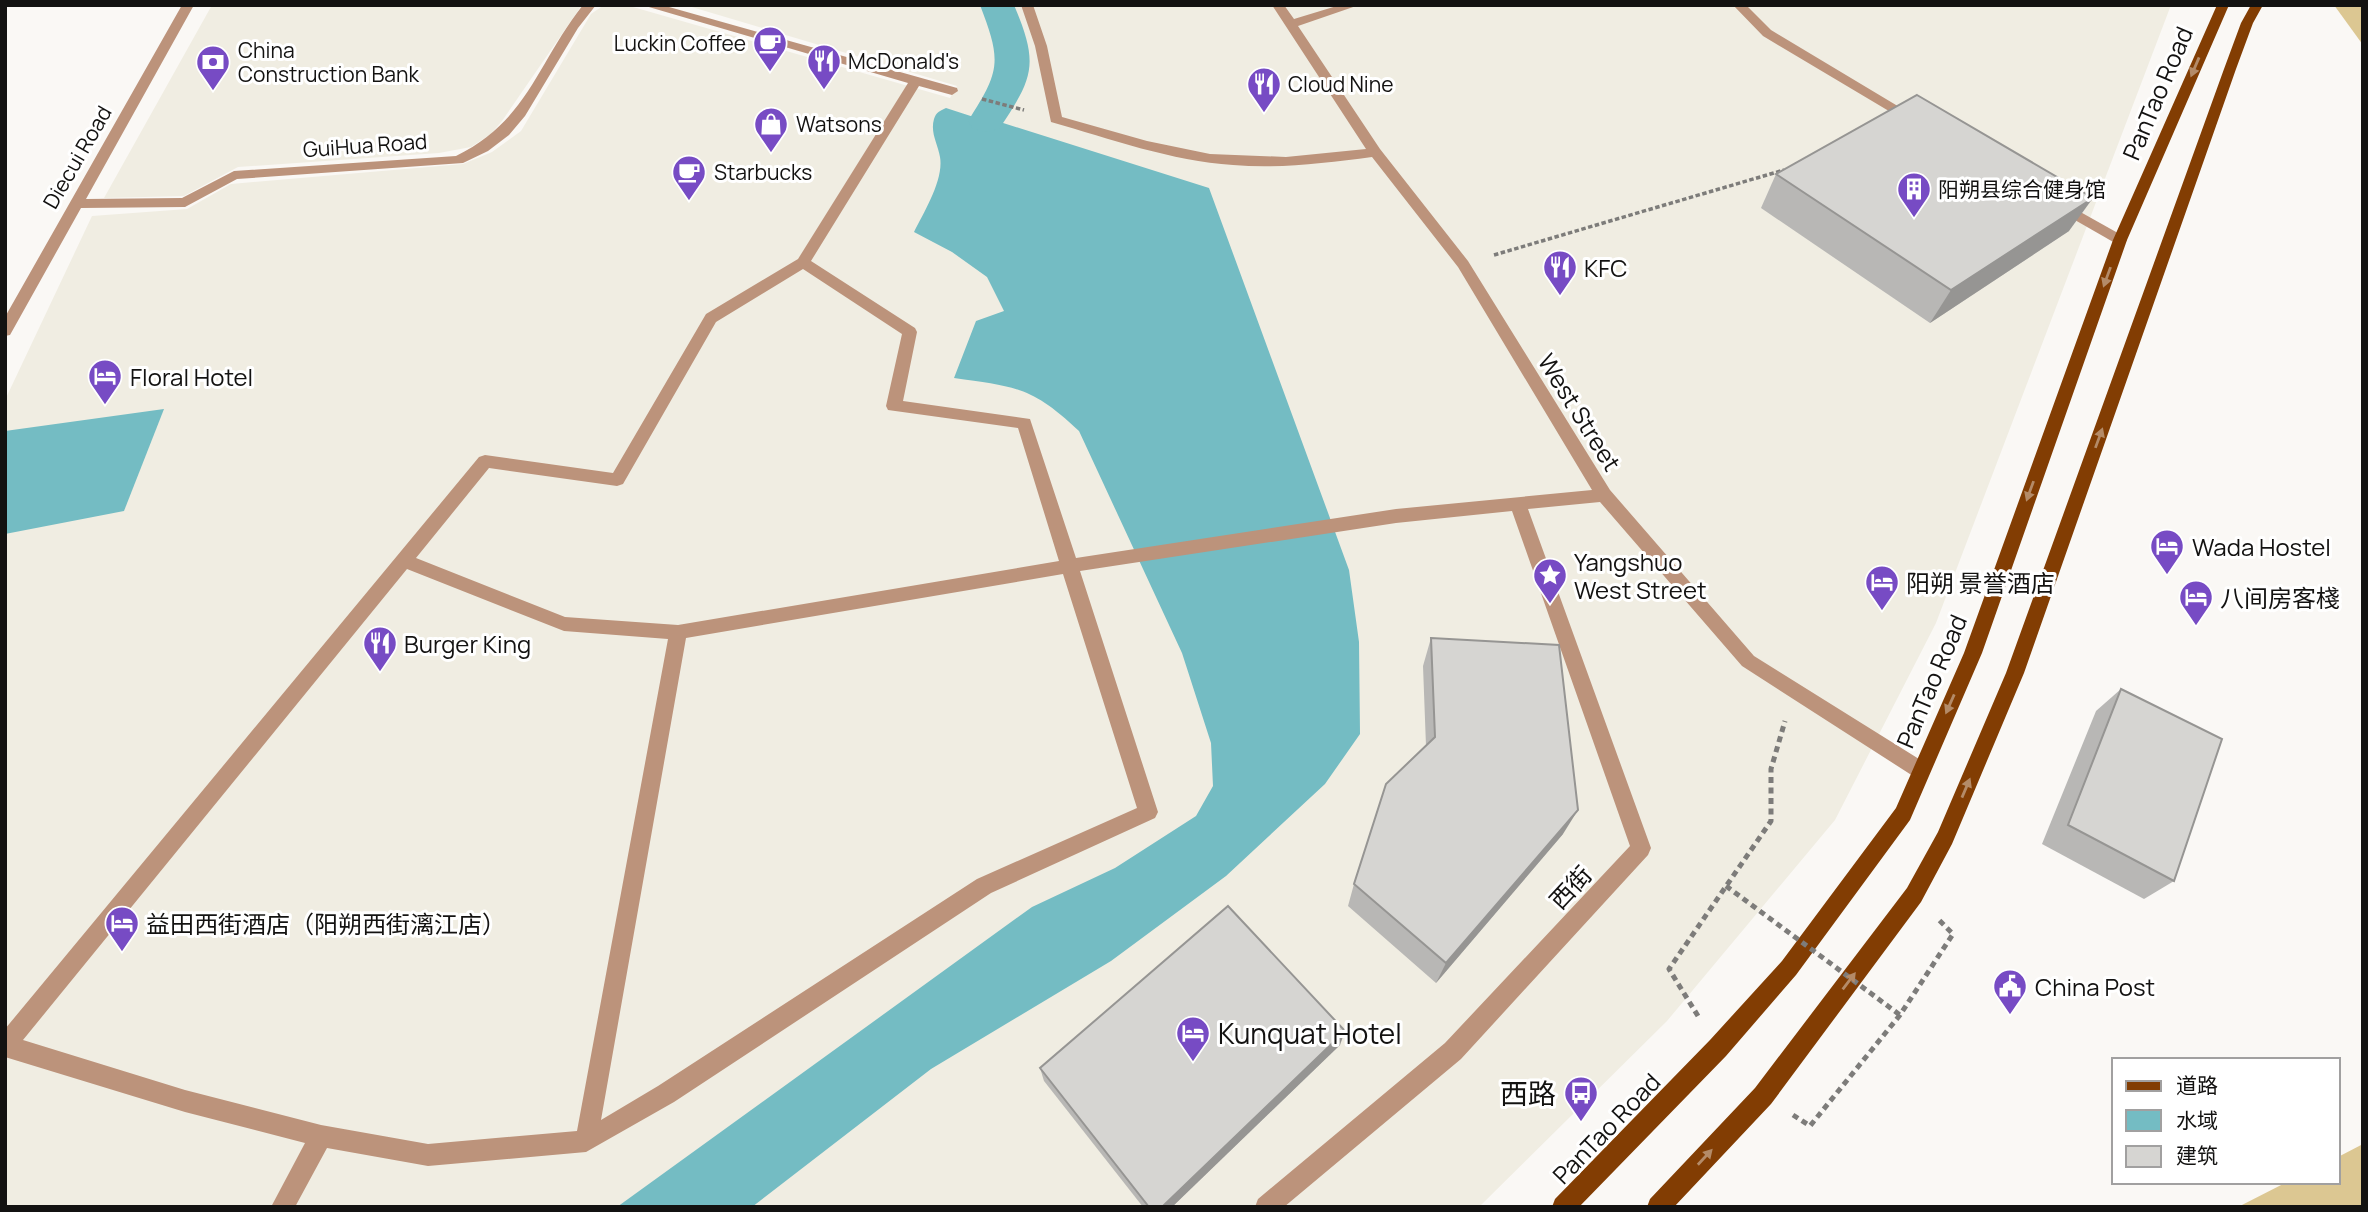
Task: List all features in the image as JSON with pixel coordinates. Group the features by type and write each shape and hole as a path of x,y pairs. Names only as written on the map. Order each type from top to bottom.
{"main road":[{"name":"PanTao Road","path":"1563,1207 1718,1048 1789,968 1903,814 1973,653 2120,240 2223,5"},
{"path":"1658,1207 1763,1096 1914,895 1945,838 2015,673 2230,69 2257,5"}],"street":[{"name":"Diecui Road","path":"5,331 188,5"},
{"name":"GuiHua Road","path":"74,204 185,202 234,175 458,160 481,152 515,123 576,20 590,5"},
{"path":"648,5 952,91"},
{"path":"1027,5 1041,46 1056,119 1180,154 1231,161 1296,162 1375,152"},
{"name":"West Street","path":"1278,5 1375,152 1463,264 1604,495 1748,661 1920,770"},
{"path":"1291,24 1353,5"},
{"path":"1738,5 1767,33 1924,126"},
{"path":"803,262 910,332 894,406 1024,423 1148,812 984,886 666,1094 586,1141 428,1155 321,1136 186,1101 6,1046 485,461 617,480 711,318 803,262 915,82"},
{"path":"2051,200 2120,240"},
{"path":"403,560 564,624 678,632 1104,560 1396,516 1604,495"},
{"name":"西街","path":"1266,1207 1453,1051 1641,848 1517,503"},
{"path":"586,1141 678,632"},
{"path":"282,1207 321,1136"}],"path":[{"path":"1463,264 1789,168"},
{"path":"1718,1048 1669,969 1771,821 1771,769 1794,690"},
{"path":"1726,886 1900,1015"},
{"path":"1763,1096 1810,1126 1900,1015 1953,934 1914,895"}],"shaded area":[{"path":"212,5 582,5 502,121 491,134 471,147 439,153 238,167 184,196 104,198"},
{"path":"604,5 626,5 950,98 957,86 685,5 2171,5 1936,623 1835,820 1667,1021 1479,1207 5,1207 5,400 92,216 187,209 231,184 463,164 492,152 521,131 591,14"},
{"path":"2334,5 2363,5 2363,45"},
{"path":"2363,1144 2363,1207 2238,1207 2283,1184 2340,1184 2340,1156"}],"water":[{"path":"946,108 986,121 1000,122 1209,188 1349,570 1359,642 1360,734 1325,784 1226,876 1111,961 931,1069 752,1207 617,1207 1032,907 1115,868 1196,816 1213,786 1211,743 1182,653 1079,431 1048,405 1022,391 954,378 976,321 1004,311 987,277 952,252 914,232 939,176 940,157 933,124 937,113"},
{"path":"164,409 124,511 5,534 5,431"}],"building":[{"name":"阳朔县综合健身馆","path":"1917,95 2093,198 1951,290 1776,174"},
{"path":"1431,638 1559,645 1578,810 1446,963 1354,884 1386,784 1435,737"},
{"path":"2121,689 2222,739 2174,881 2068,825"},
{"name":"Kunquat Hotel","path":"1228,906 1345,1031 1162,1207 1149,1207 1040,1068"}],"waterway":[{"path":"986,121 1006,89 1014,65 1011,41 997,5"}],"place":[{"name":"Luckin Coffee","path":"770,73"},
{"name":"McDonald's","path":"824,91"},
{"name":"China Construction Bank","path":"213,92"},
{"name":"Cloud Nine","path":"1264,114"},
{"name":"Watsons","path":"771,154"},
{"name":"Starbucks","path":"689,202"},
{"name":"阳朔县综合健身馆","path":"1914,219"},
{"name":"KFC","path":"1560,297"},
{"name":"Floral Hotel","path":"105,406"},
{"name":"Wada Hostel","path":"2167,576"},
{"name":"Yangshuo West Street","path":"1550,605"},
{"name":"阳朔 景誉酒店","path":"1882,612"},
{"name":"八间房客棧","path":"2196,627"},
{"name":"Burger King","path":"380,673"},
{"name":"益田西街酒店（阳朔西街漓江店）","path":"122,953"},
{"name":"China Post","path":"2010,1016"},
{"name":"Kunquat Hotel","path":"1193,1063"},
{"name":"西路","path":"1581,1123"}]}
